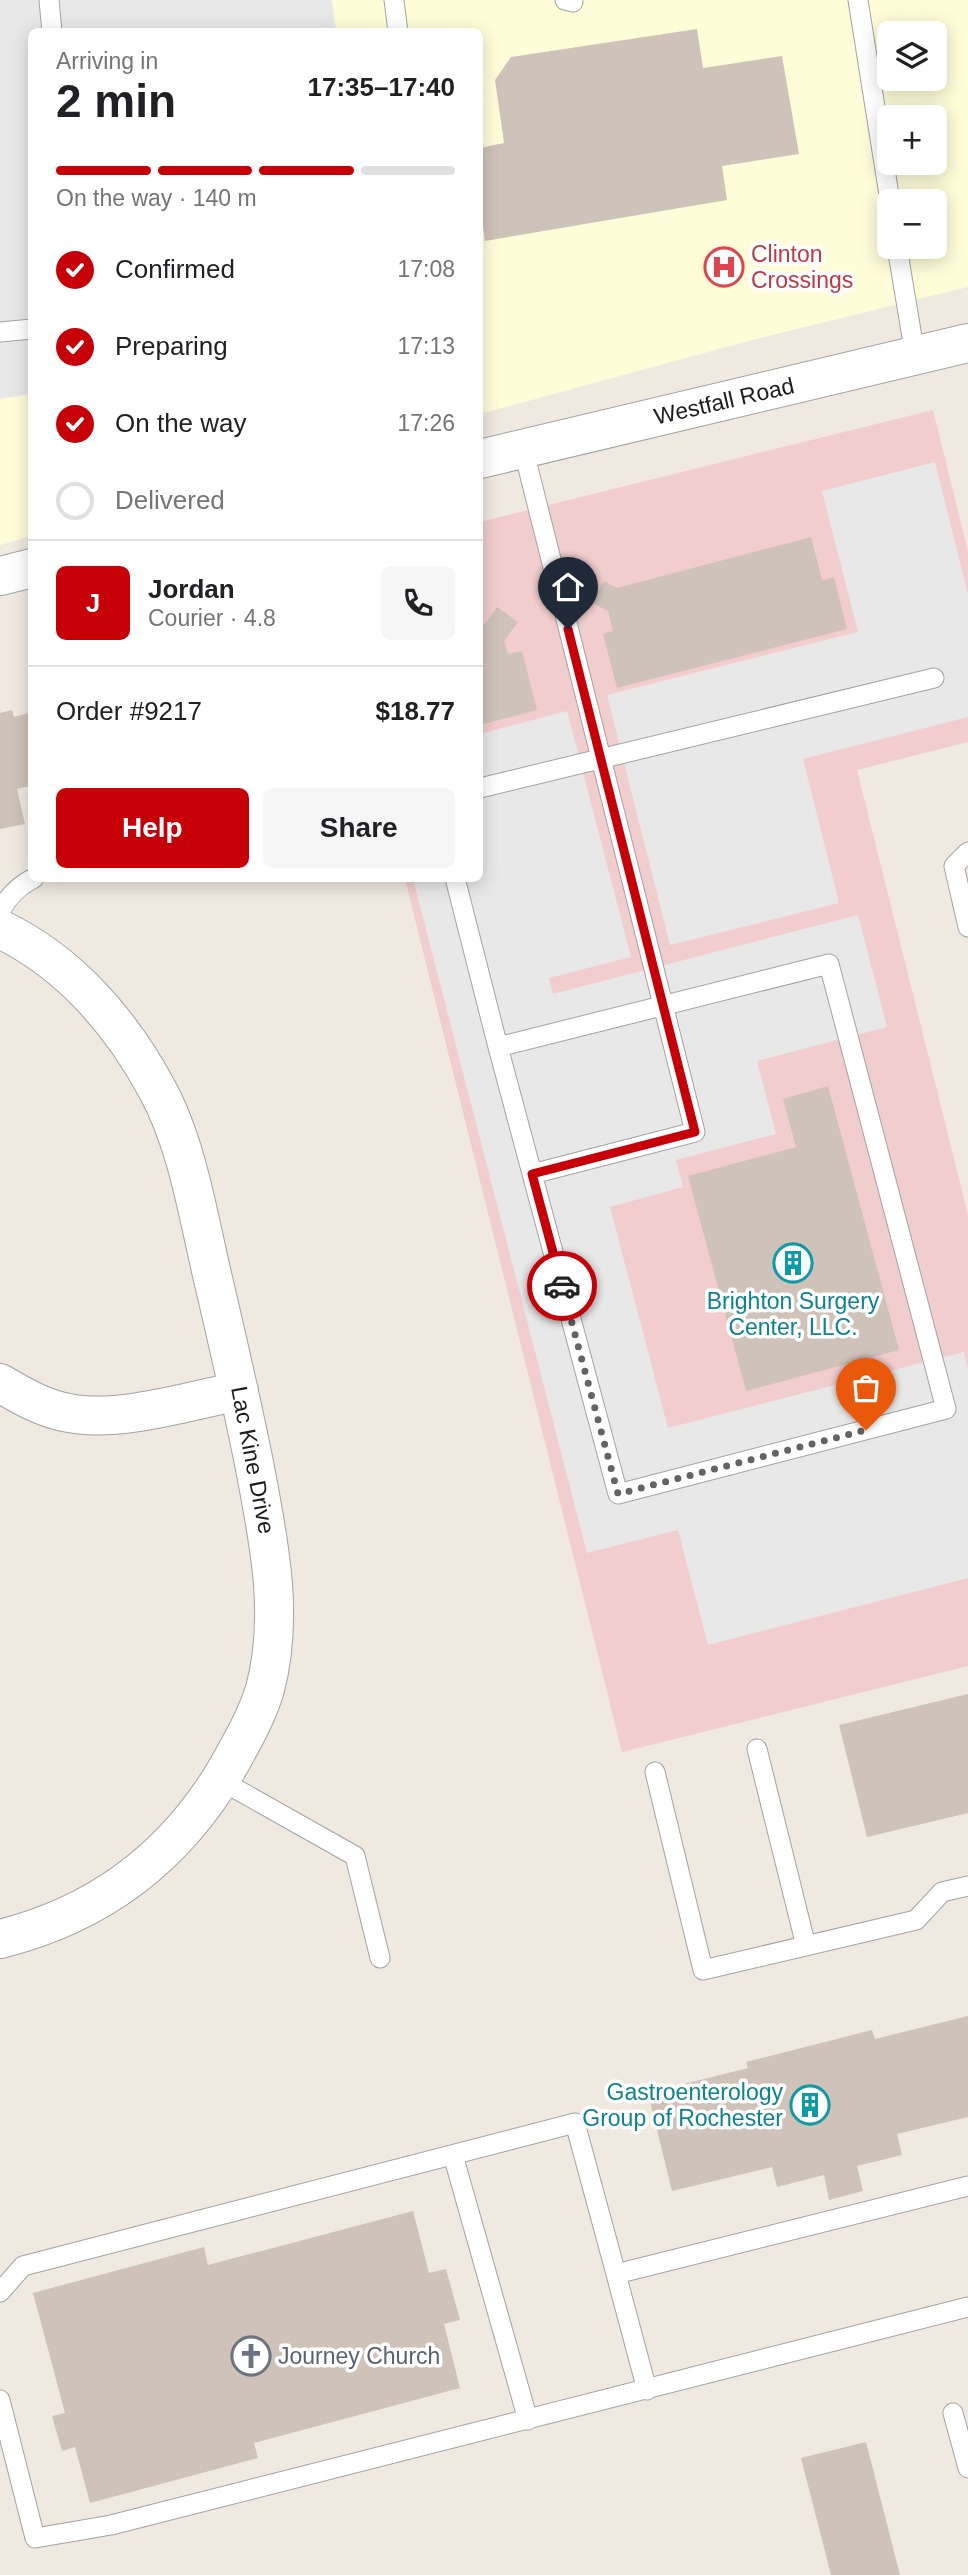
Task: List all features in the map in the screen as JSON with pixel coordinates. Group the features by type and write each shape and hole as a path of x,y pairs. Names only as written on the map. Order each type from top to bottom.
{"street":[{"name":"Westfall Road","path":"483,458 968,343"},
{"path":"0,576 28,569"},
{"name":"Lac Kine Drive","path":"0,929 39,952 70,976 100,1006 128,1039 159,1091 192,1188 239,1391 269,1541 274,1589 272,1641 265,1689 244,1739 220,1780 178,1838 133,1879 80,1912 0,1939"},
{"path":"0,1383 44,1406 70,1414 97,1415 133,1412 239,1391"}],"lane":[{"path":"50,0 52,28"},
{"path":"394,0 398,28"},
{"path":"858,0 888,189"},
{"path":"899,259 915,355"},
{"path":"0,332 28,329"},
{"path":"523,448 695,1132 532,1174"},
{"path":"483,787 934,678"},
{"path":"968,852 954,866 968,927"},
{"path":"0,912 5,901 20,885 28,881"},
{"path":"456,882 498,1047 618,1494 946,1409 829,964 498,1047"},
{"path":"757,1749 806,1946"},
{"path":"655,1772 703,1970 916,1920 942,1892 968,1886"},
{"path":"220,1780 355,1856 380,1958"},
{"path":"0,2292 23,2266 575,2123 647,2390"},
{"path":"453,2155 528,2420"},
{"path":"616,2274 968,2186"},
{"path":"0,2400 36,2538 111,2525 968,2307"},
{"path":"953,2413 968,2468"}],"shaded area":[{"name":"Clinton Crossings","path":"0,0 968,0 968,287 752,340 483,413 483,28 28,28 28,537 0,545"},
{"path":"0,0 332,0 336,28 28,28 28,394 0,399"},
{"path":"933,410 968,552 968,742 857,770 968,1215 968,1666 622,1752 406,882 483,882 483,521"},
{"path":"935,462 968,594 968,717 803,759 839,903 670,945 607,695 858,632 822,491"},
{"path":"567,711 631,957 549,978 553,994 858,915 887,1027 757,1061 776,1134 676,1160 683,1187 610,1207 668,1428 964,1352 968,1369 968,1578 708,1645 678,1530 587,1553 414,882 483,882 483,733"}],"building":[{"path":"697,29 703,68 782,56 799,154 722,166 727,200 485,241 483,147 504,143 495,80 511,57"},
{"path":"811,537 822,580 834,577 847,629 617,688 603,634 613,631 608,611 592,603 604,581 617,588"},
{"path":"497,607 518,622 504,641 508,654 522,651 537,710 483,724 483,624"},
{"path":"12,710 14,717 28,713 28,786 17,789 25,824 0,829 0,713"},
{"name":"Brighton Surgery Center, LLC.","path":"828,1086 899,1350 746,1391 688,1176 796,1147 783,1099"},
{"path":"968,1694 968,1813 867,1837 839,1725"},
{"name":"Gastroenterology Group of Rochester","path":"968,2016 968,2117 897,2134 902,2155 857,2166 863,2191 829,2200 824,2175 777,2187 772,2167 672,2191 648,2093 748,2068 746,2062 872,2030 875,2039"},
{"name":"Journey Church","path":"413,2211 429,2273 446,2269 460,2320 444,2324 460,2388 254,2443 258,2458 90,2503 75,2447 62,2451 52,2416 65,2413 33,2293 204,2247 208,2265"},
{"path":"866,2442 900,2575 831,2575 801,2458"}],"way so far":[{"path":"562,1286 618,1494 866,1430"}],"place":[{"name":"Clinton Crossings","path":"724,267"},
{"name":"Brighton Surgery Center, LLC.","path":"793,1263"},
{"name":"Gastroenterology Group of Rochester","path":"810,2105"},
{"name":"Journey Church","path":"251,2356"}],"route":[{"path":"562,1286 532,1174 695,1132 568,629"}]}
